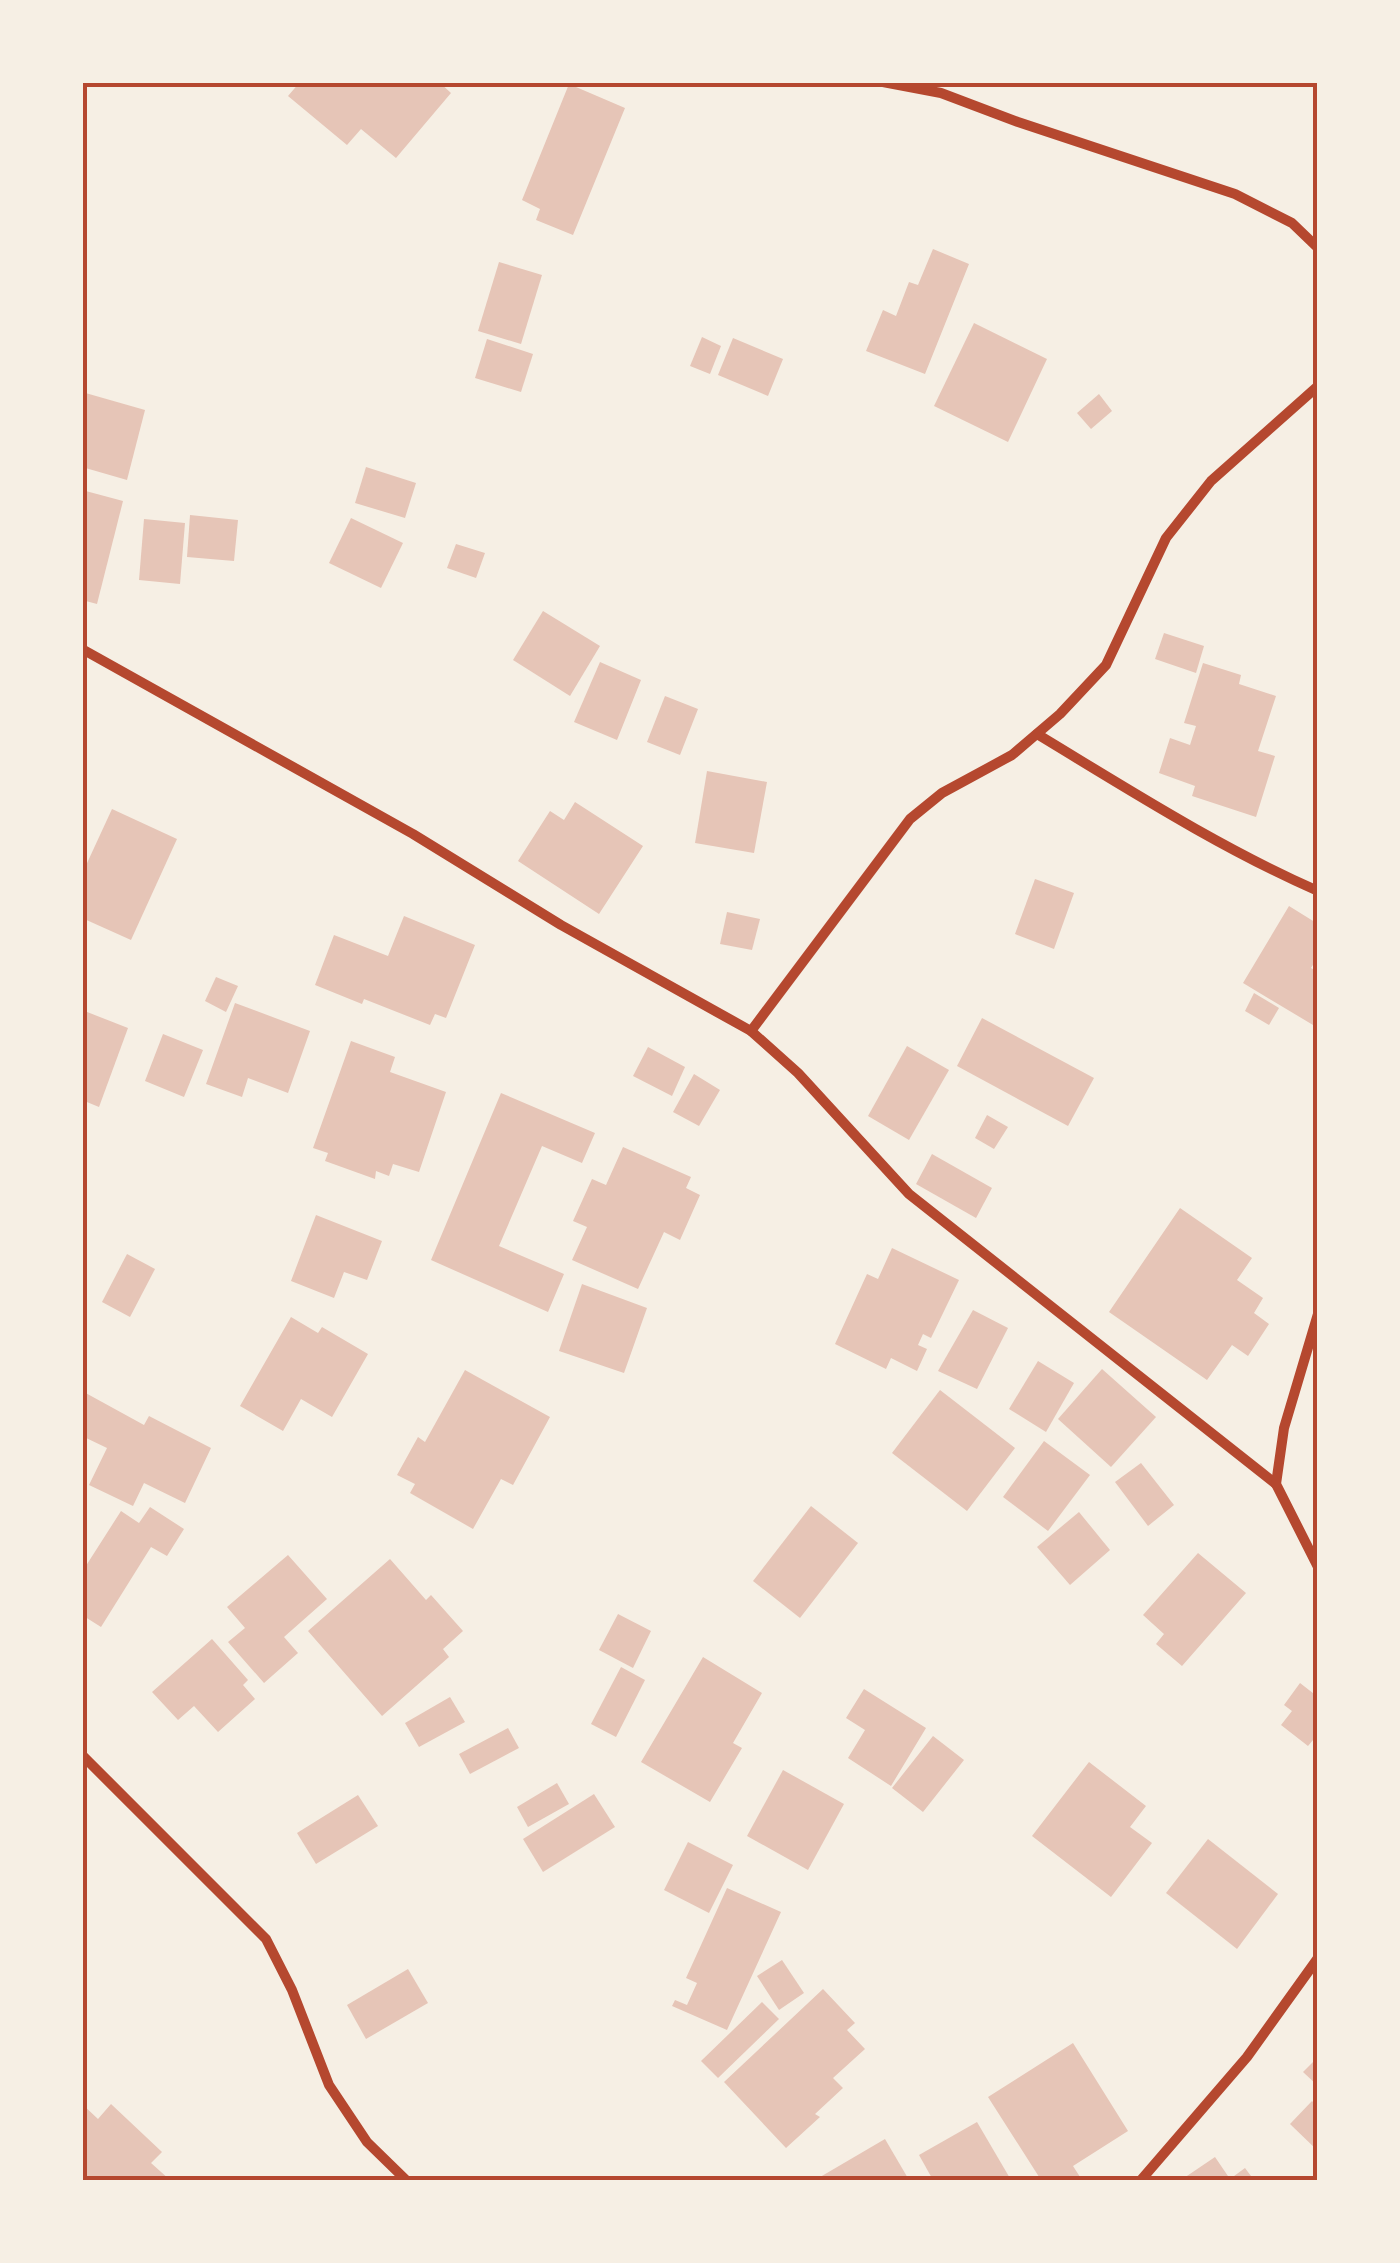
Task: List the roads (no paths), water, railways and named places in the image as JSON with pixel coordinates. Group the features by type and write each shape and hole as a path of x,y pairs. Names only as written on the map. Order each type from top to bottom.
{"street":[{"path":"883,82 944,88 1018,122 1235,194 1292,223 1318,248"},
{"path":"751,1031 910,819 942,793 1012,755 1060,714 1106,664 1166,538 1211,481 1318,386"},
{"path":"82,649 413,834 561,925 751,1031 798,1072 910,1194 1276,1484 1318,1566"},
{"path":"1037,734 1164,810 1280,874 1318,890"},
{"path":"1276,1484 1284,1428 1318,1314"},
{"path":"82,1755 266,1939 292,1990 329,2085 367,2142 406,2180"},
{"path":"1140,2180 1247,2057 1318,1958"}]}
